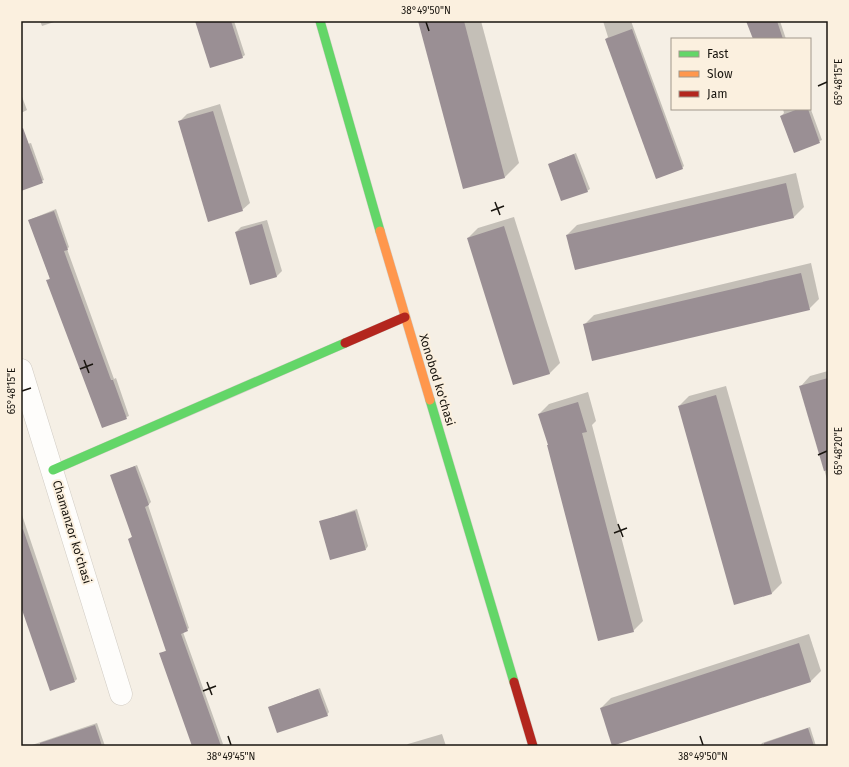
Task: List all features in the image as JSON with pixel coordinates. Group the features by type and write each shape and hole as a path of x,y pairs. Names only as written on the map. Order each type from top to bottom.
{"main road":[{"name":"Xonobod ko'chasi","path":"320,21 405,317 533,746"},
{"path":"53,470 405,317"},
{"path":"522,739 523,712"}],"street":[{"name":"Chamanzor ko'chasi","path":"21,370 121,694"}],"building":[{"path":"195,21 231,21 243,58 210,68"},
{"path":"418,21 464,21 505,178 463,189"},
{"path":"746,21 777,21 783,38 753,38"},
{"path":"632,29 683,169 656,179 605,39"},
{"path":"795,110 808,110 820,143 794,153 780,116"},
{"path":"213,111 243,211 208,222 178,121"},
{"path":"23,128 43,183 21,191 21,129"},
{"path":"574,154 588,192 561,201 548,164"},
{"path":"786,183 794,218 575,270 566,235"},
{"path":"54,211 68,250 64,251 111,380 113,380 127,419 102,428 46,280 50,279 28,220"},
{"path":"262,224 277,277 250,285 235,232"},
{"path":"504,226 550,374 513,385 467,238"},
{"path":"801,273 810,310 592,361 583,324"},
{"path":"828,378 828,470 824,471 799,386"},
{"path":"716,395 772,594 734,605 678,406"},
{"path":"578,402 587,432 582,433 634,632 598,641 548,445 538,414"},
{"path":"135,466 149,505 145,507 188,631 181,634 221,746 192,746 159,653 166,651 128,539 132,537 110,475"},
{"path":"355,511 366,550 330,560 319,521"},
{"path":"23,529 75,682 50,691 21,607 21,530"},
{"path":"799,643 811,682 612,746 600,708"},
{"path":"318,689 328,716 277,733 268,707"},
{"path":"95,725 102,746 40,746 40,743"},
{"path":"808,728 814,746 764,746 764,743"}],"traffic: fast":[{"path":"320,21 380,231"},
{"path":"53,470 345,343"},
{"path":"430,400 514,682"}],"traffic: slow":[{"path":"380,231 430,400"}],"traffic: jam":[{"path":"345,343 405,317"},
{"path":"514,682 533,746"}]}
